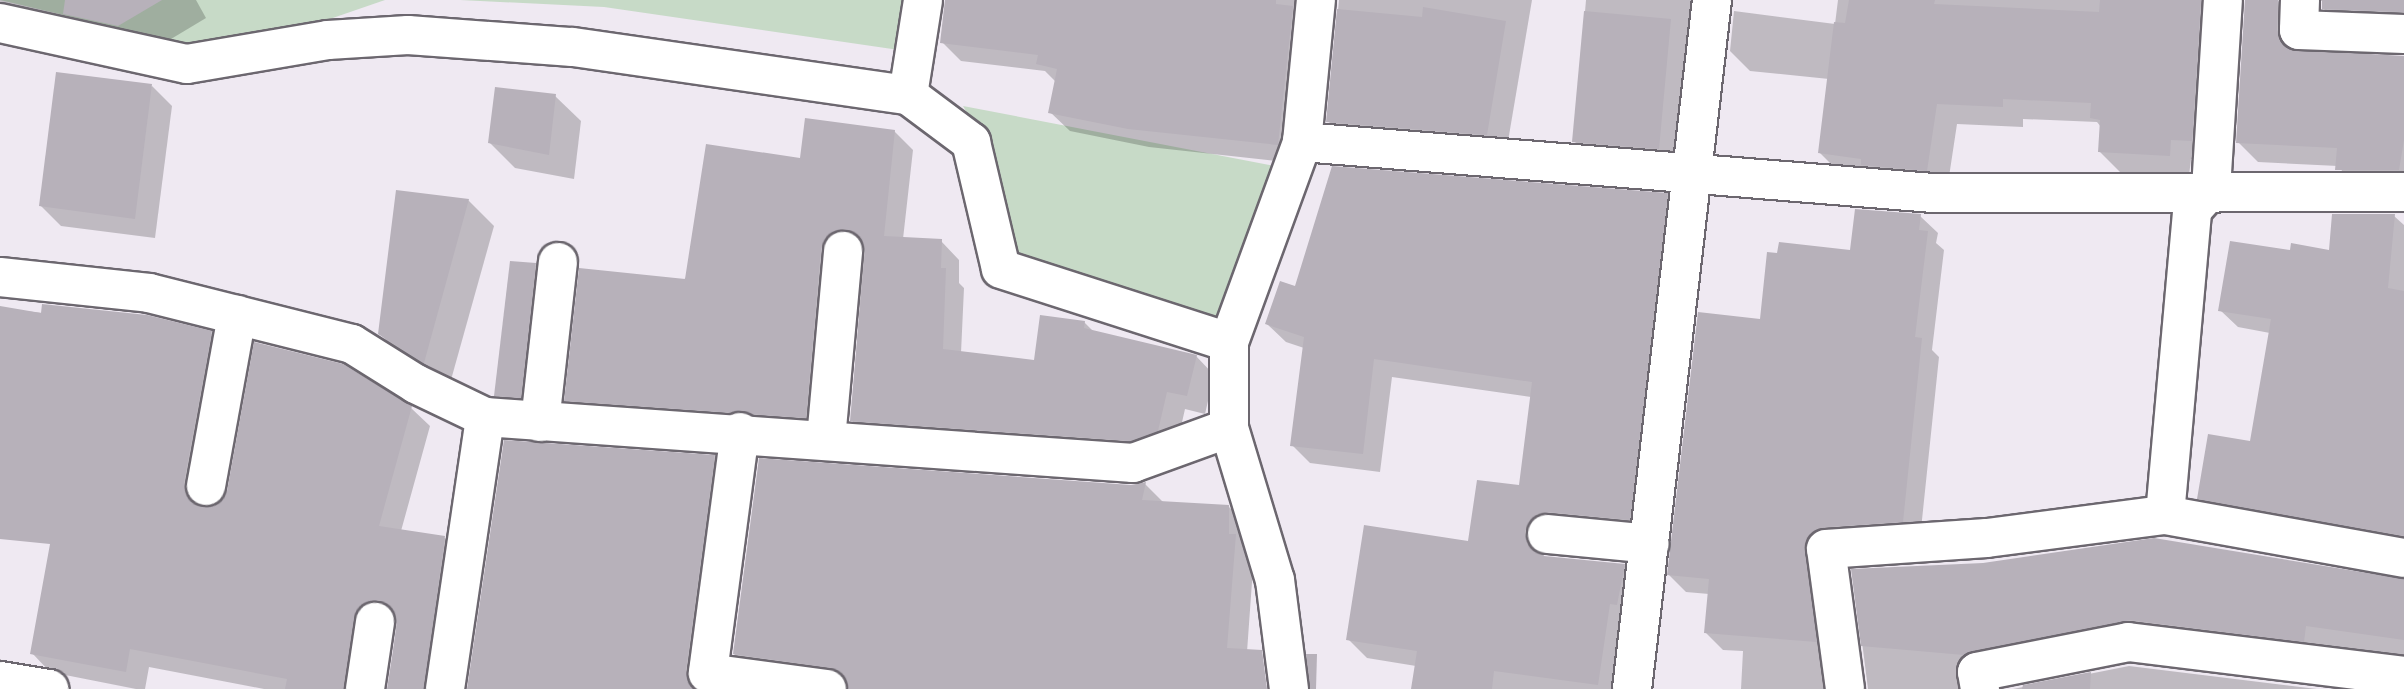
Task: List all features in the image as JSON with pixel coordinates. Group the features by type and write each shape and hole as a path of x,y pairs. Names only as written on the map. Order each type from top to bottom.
{"street":[{"path":"908,94 923,0"},
{"path":"1289,689 1275,580 1229,428 1229,342 1302,142 1316,0"},
{"path":"1632,689 1712,0"},
{"path":"2165,515 2192,209 2211,189 2223,0"},
{"path":"2300,0 2299,30 2404,34"},
{"path":"0,23 187,64 328,40 408,35 573,47 908,94 971,142 1001,269 1229,342"},
{"path":"1302,142 1499,155 1693,176 1933,193 2211,189 2404,192"},
{"path":"826,439 843,251"},
{"path":"540,422 558,262"},
{"path":"0,277 149,293 352,344 416,384 485,418 740,432 1133,464 1229,428"},
{"path":"206,486 237,315"},
{"path":"445,689 485,418"},
{"path":"740,432 707,681 827,689"},
{"path":"1845,689 1826,549 1987,538 2165,515 2404,558"},
{"path":"1547,534 1650,544"},
{"path":"365,689 375,622"},
{"path":"1980,689 1977,672 2128,642 2404,676"},
{"path":"0,681 49,689"}],"green space":[{"path":"0,0 385,0 324,21 186,44"},
{"path":"460,0 907,0 899,50 604,7"},
{"path":"963,106 1274,166 1225,322 1010,256 995,161"}],"building":[{"path":"65,0 162,0 118,26 63,14"},
{"path":"945,0 1276,0 1276,4 1293,6 1278,145 1128,129 1048,113 1057,69 1036,64 1038,55 940,43"},
{"path":"1849,0 1935,0 1934,4 2099,12 2100,0 2201,0 2192,141 2171,140 2170,156 2098,152 2100,120 2090,118 2091,103 2003,99 2003,107 1937,104 1927,171 1861,165 1861,159 1818,153 1834,22 1845,23"},
{"path":"2245,0 2278,0 2277,30 2288,49 2404,56 2404,140 2399,170 2335,170 2337,148 2236,143"},
{"path":"2322,0 2404,0 2404,12 2322,9"},
{"path":"1423,7 1506,21 1487,135 1326,122 1337,9 1422,17"},
{"path":"1584,11 1671,19 1659,149 1572,142"},
{"path":"56,72 152,84 135,219 39,206"},
{"path":"495,87 556,94 549,155 488,143"},
{"path":"805,118 895,130 884,236 942,239 941,268 946,268 943,349 1034,360 1040,315 1085,321 1084,328 1197,355 1187,396 1167,392 1158,431 1130,441 850,421 865,252 856,234 844,229 826,238 821,249 806,418 564,401 579,268 685,279 706,144 800,158"},
{"path":"1332,166 1668,193 1630,520 1548,512 1537,514 1525,531 1527,544 1544,556 1625,564 1617,605 1610,604 1598,685 1494,671 1492,689 1411,689 1417,651 1346,640 1364,525 1468,541 1477,480 1519,485 1532,382 1374,359 1363,454 1290,446 1304,337 1265,324 1280,281 1295,286"},
{"path":"396,190 469,199 424,363 378,334"},
{"path":"1855,209 1921,214 1919,230 1928,231 1915,337 1922,338 1903,522 1825,527 1806,540 1817,642 1704,633 1709,579 1667,575 1698,312 1760,319 1767,252 1777,253 1779,242 1850,250"},
{"path":"2332,214 2395,214 2388,288 2404,291 2404,536 2197,499 2208,434 2250,441 2271,319 2218,311 2230,241 2290,250 2291,243 2329,250"},
{"path":"510,261 536,263 521,398 494,396"},
{"path":"42,304 147,315 212,331 184,482 186,494 201,507 214,506 227,491 254,342 343,364 412,406 379,526 445,536 424,689 387,689 397,625 389,605 378,600 358,608 354,618 344,689 285,689 287,679 130,649 126,672 30,654 50,544 0,539 0,306 41,313"},
{"path":"504,440 715,455 686,670 694,689 467,689"},
{"path":"759,458 1131,485 1146,482 1142,500 1229,505 1229,534 1236,534 1227,648 1262,650 1267,689 848,689 841,672 831,668 733,654"},
{"path":"2154,538 2404,579 2404,640 2306,626 2304,642 2130,620 1964,655 1861,646 1851,569 1983,563"},
{"path":"1306,654 1317,654 1316,689 1310,689"},
{"path":"2091,672 2090,689 2022,689 2023,685"}]}
